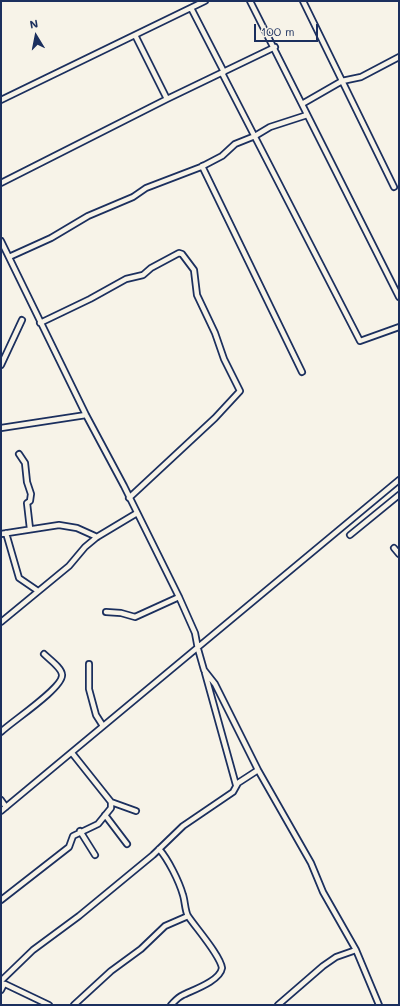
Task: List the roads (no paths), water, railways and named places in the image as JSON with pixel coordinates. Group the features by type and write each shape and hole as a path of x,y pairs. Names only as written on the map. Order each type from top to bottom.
{"street":[{"path":"1,100 205,1"},
{"path":"250,1 275,47 307,115 399,297"},
{"path":"303,1 342,81 345,84 394,187"},
{"path":"191,8 254,136 360,341 399,327"},
{"path":"135,35 167,99"},
{"path":"1,183 167,99 275,47"},
{"path":"302,104 342,81 361,77 399,57"},
{"path":"9,257 51,238 88,216 133,197 146,188 202,166 222,156 235,144 270,127 307,115"},
{"path":"202,166 302,372"},
{"path":"1,241 40,323 179,597 195,633 198,649 236,785"},
{"path":"40,323 90,299 126,279 143,275 151,268 179,253 182,254 192,266 197,295 215,333 224,359 240,391 215,418 129,498"},
{"path":"1,365 22,320"},
{"path":"1,428 86,415"},
{"path":"19,454 25,463 27,482 32,494 30,501 27,503 30,530"},
{"path":"1,811 198,649 399,480"},
{"path":"350,535 399,495"},
{"path":"1,622 69,566 85,547 97,537 137,514"},
{"path":"38,591 19,578 4,534 59,525 77,528 97,537"},
{"path":"394,548 399,554"},
{"path":"106,612 120,613 135,617 179,597"},
{"path":"1,732 45,697 61,680 61,672 44,654"},
{"path":"89,664 89,689 96,715 103,726"},
{"path":"204,670 215,684 258,770 311,863 323,892 356,950 379,1005"},
{"path":"72,752 111,802 136,811"},
{"path":"1,990 2,982 33,950 80,916 159,849 183,826 233,792 236,785 258,770"},
{"path":"1,800 6,807"},
{"path":"1,900 69,847 73,836 80,831 98,824 111,808 111,802"},
{"path":"105,815 127,844"},
{"path":"80,831 96,854"},
{"path":"159,849 165,856 167,863 174,872 183,894 188,916 202,933 221,964 222,971 204,986 178,998 171,1005"},
{"path":"74,1005 111,971 141,949 165,926 188,916"},
{"path":"278,1005 323,966 336,957 356,950"},
{"path":"2,982 49,1005"}]}
